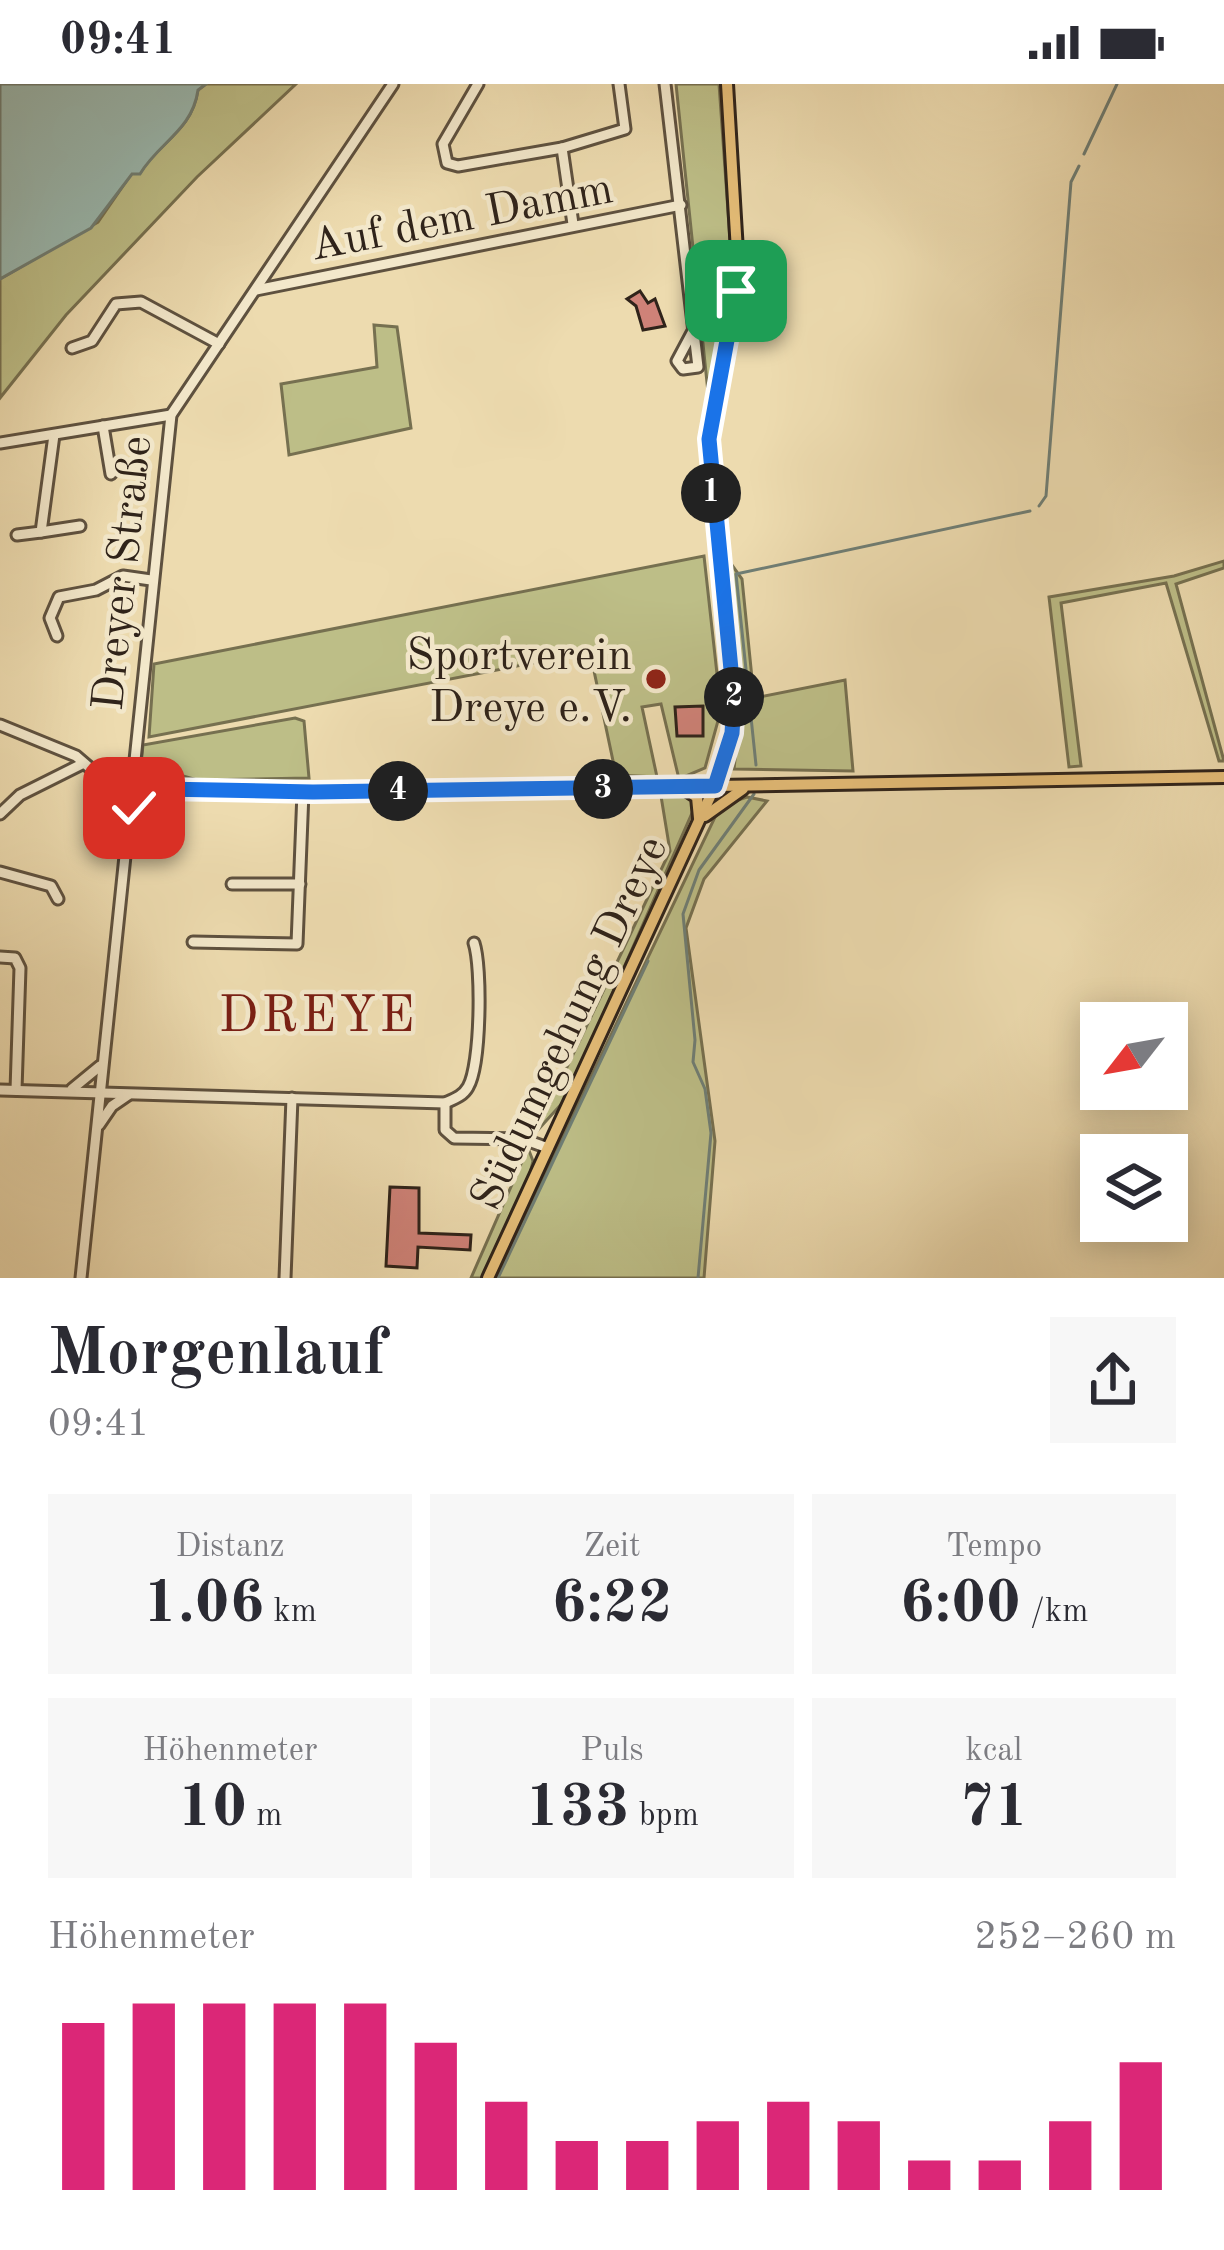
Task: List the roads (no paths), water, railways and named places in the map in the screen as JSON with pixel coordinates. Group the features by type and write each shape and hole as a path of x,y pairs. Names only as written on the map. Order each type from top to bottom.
{"main road":[{"name":"Südumgehung Dreye","path":"488,1278 726,757 734,701 709,439 734,314 738,268 727,84"},
{"path":"726,757 732,775 752,785"},
{"path":"715,786 1156,782 1224,777"},
{"path":"698,823 719,802 752,785"},
{"path":"683,788 697,797 698,823"}],"street":[{"name":"Dreyer Straße","path":"81,1278 171,415 393,84"},
{"path":"478,84 443,144 447,163 458,166 562,148 625,129 619,84"},
{"path":"665,84 693,331"},
{"path":"562,148 573,224"},
{"name":"Auf dem Damm","path":"256,290 680,205"},
{"path":"72,348 92,341 116,304 141,302 219,344"},
{"path":"0,443 171,415"},
{"path":"103,426 111,474"},
{"path":"40,532 54,435"},
{"path":"17,535 80,526"},
{"path":"57,636 50,618 58,598 96,590 124,576 151,580"},
{"path":"0,725 130,784 162,789 303,792 715,786"},
{"path":"0,814 20,795 82,764"},
{"path":"128,814 162,789"},
{"path":"193,942 297,944 303,792"},
{"path":"0,872 51,886 58,899"},
{"path":"232,884 300,884"},
{"path":"0,1090 445,1103 463,1094 471,1083 478,1007 474,943"},
{"path":"0,957 15,958 20,968 16,1090"},
{"path":"68,1092 102,1064"},
{"path":"96,1129 112,1106 128,1095"},
{"path":"285,1278 292,1098"},
{"path":"445,1103 445,1130 454,1138 523,1139 548,1148"}],"water":[{"path":"0,84 206,84 198,90 182,126 140,174 132,174 91,228 0,279"}],"waterway":[{"path":"1084,154 1117,84"},
{"path":"1039,506 1046,496 1071,182 1079,166"},
{"path":"756,765 736,574 1030,511"},
{"path":"316,786 646,781"},
{"path":"286,786 309,786"},
{"path":"698,1278 711,1133 705,1089 693,1062 683,914 699,870 754,794"},
{"path":"498,1278 648,961"}],"place":[{"name":"Sportverein Dreye e.V.","path":"656,679"}],"district":[{"name":"DREYE","path":"318,1013"}]}
